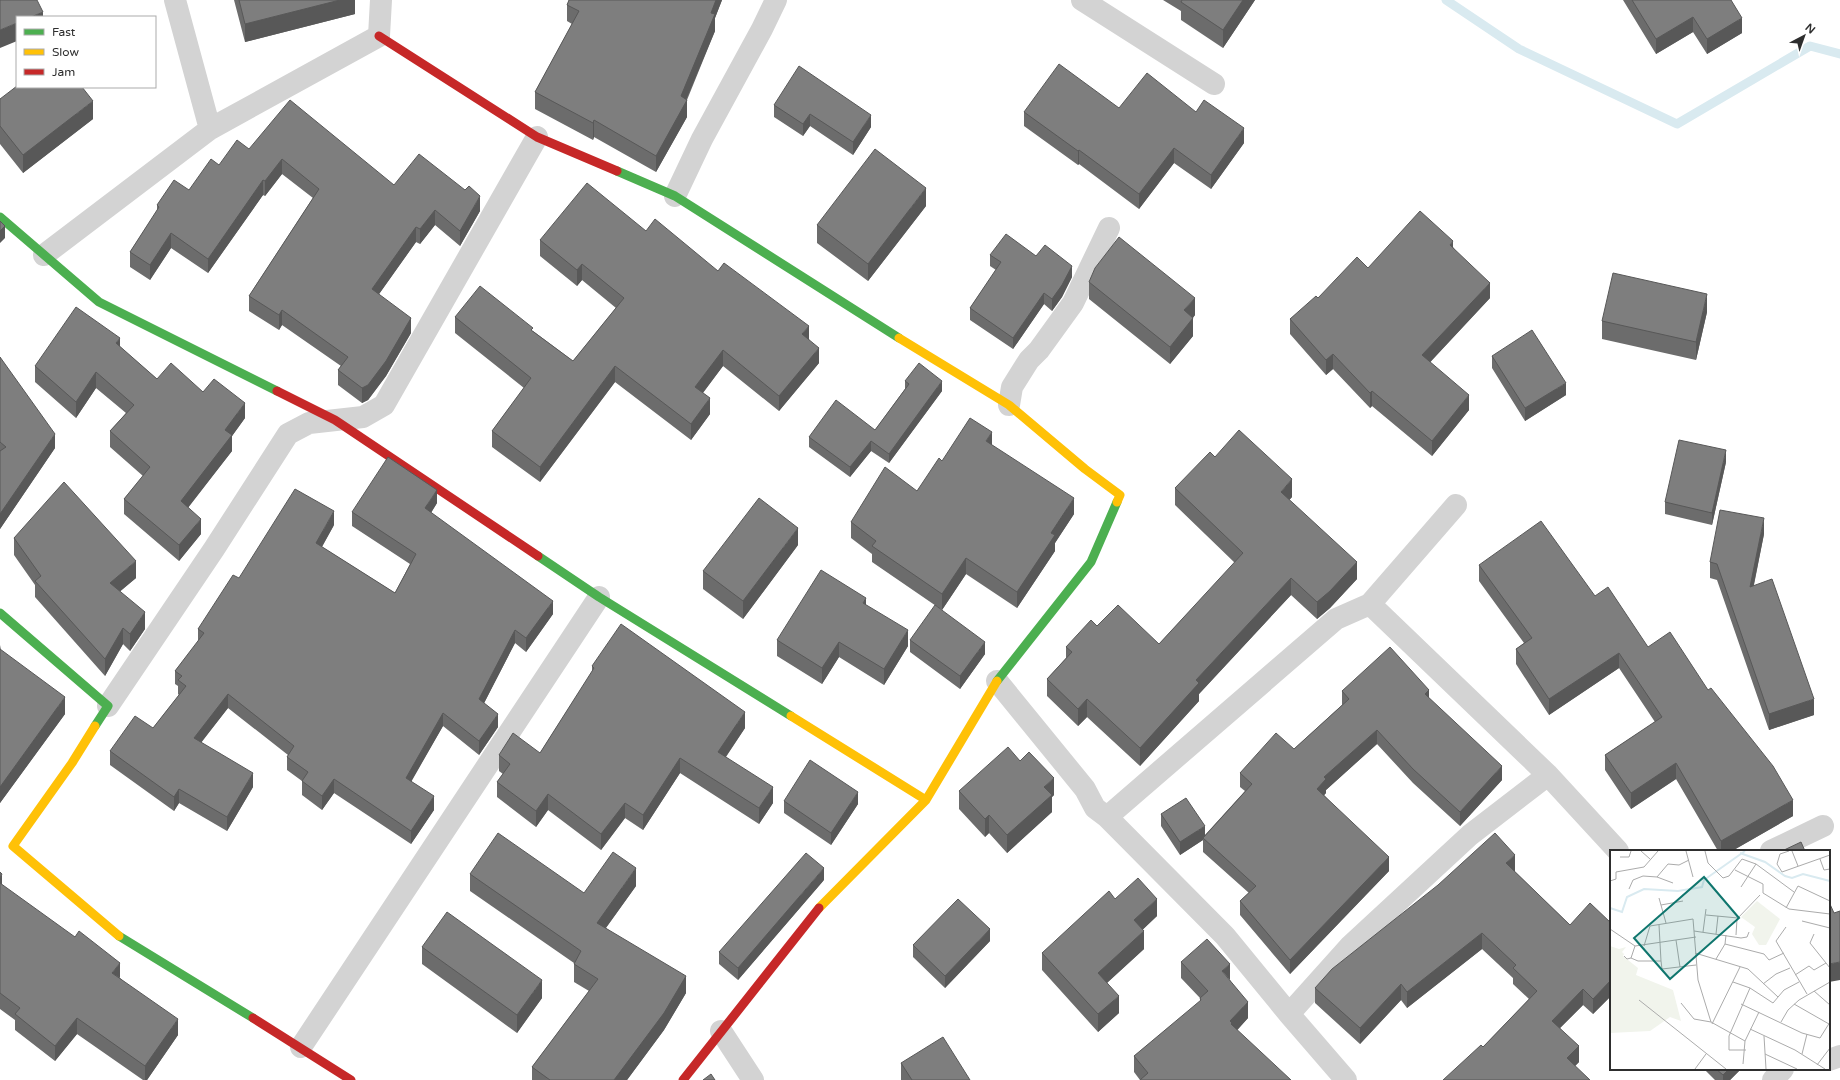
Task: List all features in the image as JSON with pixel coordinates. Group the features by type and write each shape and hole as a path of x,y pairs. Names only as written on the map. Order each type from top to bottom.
{"street":[{"path":"174,0 210,129"},
{"path":"379,36 381,0"},
{"path":"675,196 702,139 762,29 776,0"},
{"path":"1082,0 1214,84"},
{"path":"44,255 210,129 379,36"},
{"path":"379,36 537,137 675,196 936,362 1009,405 1084,469 1120,495 1091,562 997,681 926,800 821,905 683,1080"},
{"path":"351,1080 117,936 12,846 72,762 108,706 206,562 288,434 309,423 363,417 384,405 537,137"},
{"path":"0,217 99,302 335,420 599,596 926,800"},
{"path":"1009,405 1012,387 1029,360 1039,350 1073,303 1109,228"},
{"path":"1108,817 1336,619 1370,604 1456,505"},
{"path":"301,1048 599,596"},
{"path":"1370,604 1548,775 1617,850"},
{"path":"0,614 108,706"},
{"path":"997,681 1085,789 1095,808 1108,817 1225,936 1346,1080"},
{"path":"1289,1014 1350,946 1464,841 1548,775"},
{"path":"1773,850 1823,826"},
{"path":"721,1031 753,1080"},
{"path":"1830,1060 1840,1056"},
{"path":"1773,1080 1782,1070"}],"building":[{"path":"0,0 37,0 43,12 33,16 16,16 16,23 0,30"},
{"path":"239,0 340,0 245,24"},
{"path":"569,0 716,0 711,13 715,14 681,96 687,100 656,156 594,120 593,123 535,92 579,11 567,5"},
{"path":"1182,0 1243,0 1223,30 1181,2"},
{"path":"1632,0 1731,0 1742,18 1707,39 1693,17 1656,39"},
{"path":"1059,64 1119,108 1147,73 1196,112 1204,100 1244,128 1211,175 1174,148 1139,194 1024,112"},
{"path":"799,66 871,115 853,142 810,114 803,124 774,105"},
{"path":"16,87 16,88 83,88 93,101 23,155 0,126 0,99"},
{"path":"290,100 394,185 419,154 465,190 469,186 480,196 460,231 435,210 420,229 416,227 372,289 411,318 386,361 368,385 362,388 338,370 348,357 282,310 279,315 249,296 319,189 282,159 265,181 263,180 208,259 171,233 150,265 130,252 159,207 157,205 174,180 189,190 211,159 219,165 237,140 249,149"},
{"path":"875,149 926,188 868,264 817,225"},
{"path":"587,183 646,231 655,219 718,271 724,263 809,326 802,334 819,348 779,396 723,350 695,387 710,398 691,424 615,366 540,467 492,431 531,378 455,317 480,286 533,328 531,330 573,361 624,298 582,264 577,270 540,240"},
{"path":"1420,211 1453,241 1450,245 1490,283 1422,355 1469,395 1432,441 1372,391 1370,393 1333,354 1326,360 1290,319 1316,296 1318,298 1357,257 1368,268"},
{"path":"0,221 5,226 0,231"},
{"path":"1006,234 1036,256 1045,245 1072,266 1062,285 1052,299 1044,293 1013,338 970,308 1001,262 990,255"},
{"path":"1119,237 1195,298 1184,310 1193,318 1170,347 1089,282 1095,268"},
{"path":"1613,273 1707,294 1696,342 1602,321"},
{"path":"76,307 120,338 116,343 157,379 171,363 203,392 214,379 245,403 225,430 232,435 181,501 201,519 179,545 124,499 150,467 110,431 134,405 96,372 76,402 35,366"},
{"path":"1532,330 1566,383 1525,408 1492,356"},
{"path":"0,357 55,434 0,514 0,451 6,447 0,442"},
{"path":"919,363 942,381 889,454 871,441 850,467 809,437 836,400 875,430 909,384 905,381"},
{"path":"970,418 992,432 986,441 1074,498 1051,533 1055,535 1017,592 966,558 942,594 872,546 876,541 851,522 885,467 917,491 939,458 942,461"},
{"path":"1239,430 1292,479 1281,492 1357,562 1330,591 1317,602 1291,578 1196,680 1199,683 1140,748 1087,699 1078,709 1047,679 1072,652 1066,647 1091,620 1097,626 1118,605 1159,644 1243,553 1175,488 1210,452 1215,457"},
{"path":"1679,440 1726,450 1712,513 1665,502"},
{"path":"388,457 437,490 425,508 553,601 526,638 515,630 479,699 498,714 479,741 443,713 406,778 434,796 411,831 334,779 322,796 302,781 308,772 287,757 294,746 228,694 194,738 253,773 227,817 179,789 174,797 110,751 135,716 153,728 186,686 178,680 182,676 175,671 204,633 198,629 233,575 239,578 295,489 334,511 316,543 395,593 416,554 352,512"},
{"path":"64,482 136,561 110,583 145,612 130,634 123,628 105,659 35,581 41,576 14,538"},
{"path":"759,498 798,528 743,601 703,571"},
{"path":"1720,510 1764,518 1750,587 1772,579 1814,699 1769,714 1717,564 1710,562"},
{"path":"1541,521 1595,596 1608,587 1648,647 1670,632 1708,690 1711,688 1773,766 1793,800 1721,841 1676,763 1631,793 1605,755 1662,717 1619,653 1549,699 1516,649 1532,638 1479,565"},
{"path":"821,570 866,598 863,603 908,630 884,669 839,642 822,668 777,640"},
{"path":"935,605 985,642 960,676 910,640"},
{"path":"621,624 745,712 718,752 773,787 759,808 680,758 643,815 625,803 601,834 548,794 536,811 497,782 510,764 499,755 513,733 540,753 594,668 592,666"},
{"path":"1390,647 1429,690 1425,694 1502,766 1460,812 1413,769 1377,730 1324,777 1326,779 1317,789 1389,857 1290,960 1240,901 1256,886 1203,838 1252,784 1240,773 1276,733 1294,749 1349,699 1342,691"},
{"path":"0,649 65,697 0,787"},
{"path":"1008,747 1020,761 1029,752 1054,778 1044,787 1052,795 1007,835 989,815 985,819 959,791"},
{"path":"810,760 858,792 831,833 784,801"},
{"path":"1186,798 1205,826 1180,842 1161,814"},
{"path":"498,833 584,893 613,852 636,868 597,923 686,976 664,1013 614,1080 550,1080 532,1067 598,979 574,964 581,951 470,874"},
{"path":"1495,833 1515,855 1506,863 1570,925 1590,903 1610,922 1610,981 1593,999 1583,989 1552,1021 1579,1046 1567,1058 1590,1080 1443,1080 1481,1045 1483,1047 1537,991 1513,968 1516,965 1482,933 1407,992 1401,984 1360,1028 1315,988 1332,969 1438,885"},
{"path":"1801,842 1805,850 1784,850"},
{"path":"806,853 824,868 738,968 719,952"},
{"path":"1138,878 1157,899 1134,920 1144,931 1098,973 1119,996 1098,1014 1042,953 1109,891 1115,899"},
{"path":"0,883 75,937 79,931 120,963 112,973 178,1019 145,1066 77,1018 55,1046 15,1014 20,1008 0,993"},
{"path":"958,899 990,929 945,976 913,945"},
{"path":"1830,904 1834,913 1840,911 1840,962 1830,964"},
{"path":"447,912 542,980 517,1015 422,947"},
{"path":"1207,939 1230,964 1222,971 1248,1002 1230,1021 1232,1023 1231,1024 1291,1080 1140,1080 1148,1073 1134,1056 1201,1000 1200,998 1208,991 1181,962"},
{"path":"943,1037 970,1080 912,1080 901,1063"},
{"path":"1717,1070 1728,1070 1723,1075"},
{"path":"711,1074 715,1080 703,1080"}],"waterway":[{"path":"1446,0 1519,49 1677,124 1810,46 1840,54"}],"traffic: fast":[{"path":"617,171 675,196 899,338"},
{"path":"0,217 99,302 277,391"},
{"path":"997,681 1091,562 1117,502"},
{"path":"538,556 599,597 791,716"},
{"path":"0,613 108,706 95,726"},
{"path":"119,936 253,1018"}],"traffic: slow":[{"path":"899,338 1009,405 1085,469 1120,495 1117,502"},
{"path":"819,908 926,800 997,681"},
{"path":"791,716 926,800"},
{"path":"95,726 72,763 13,846 119,936"}],"traffic: jam":[{"path":"379,36 537,137 617,171"},
{"path":"277,391 335,420 538,556"},
{"path":"683,1080 819,908"},
{"path":"253,1018 351,1080"}]}
